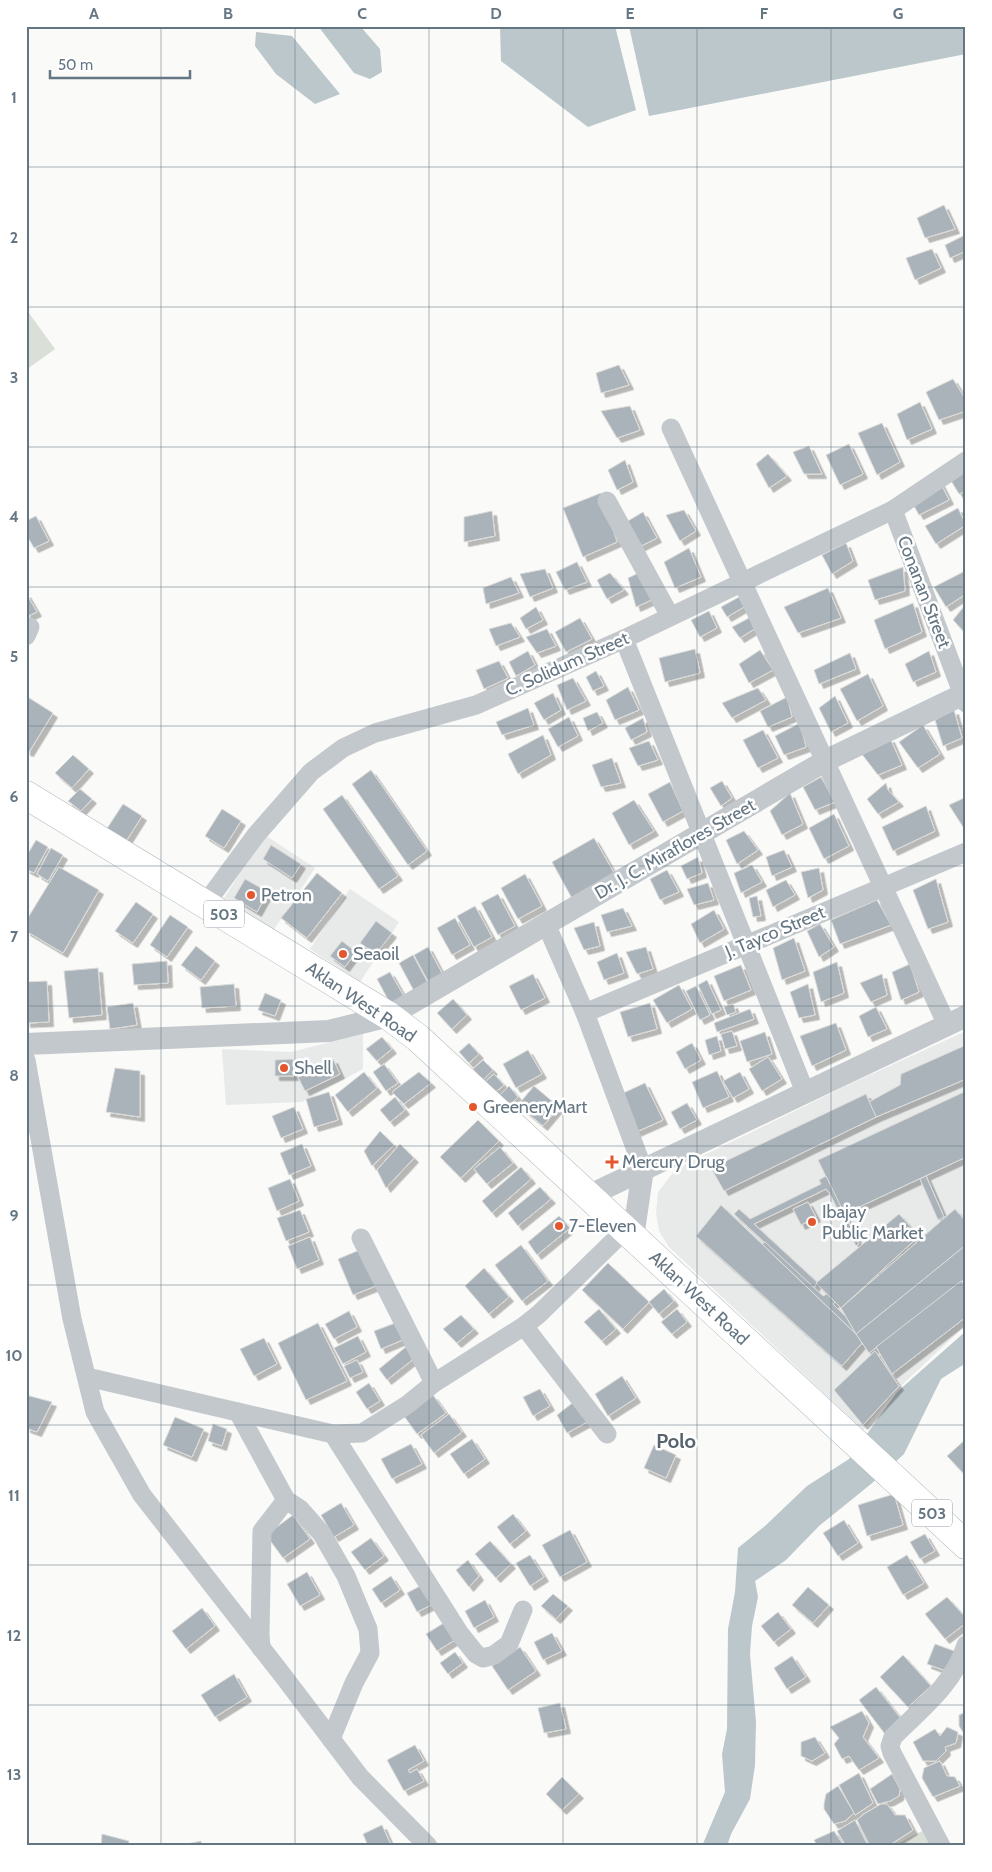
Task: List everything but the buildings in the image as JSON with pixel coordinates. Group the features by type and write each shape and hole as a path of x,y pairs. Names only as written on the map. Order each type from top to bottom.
{"main road":[{"name":"Aklan West Road","path":"26,795 389,1016 418,1038 966,1545"}],"street":[{"path":"588,1196 957,1021 884,887 671,428"},
{"name":"C. Solidum Street","path":"206,903 256,835 311,772 343,748 375,732 476,705 624,639 893,510 966,460"},
{"path":"608,501 670,616"},
{"name":"Conanan Street","path":"893,510 965,697"},
{"path":"624,639 805,1092"},
{"name":"Dr. J. C. Miraflores Street","path":"26,1044 329,1031 389,1016 825,762 965,697"},
{"name":"J. Tayco Street","path":"585,1013 966,852"},
{"path":"87,1377 333,1434 362,1433 407,1405 434,1383 524,1326 629,1234 643,1169 585,1013 546,924"},
{"path":"26,1060 72,1319 95,1412 142,1495 360,1777 428,1846"},
{"path":"362,1238 434,1383"},
{"path":"524,1326 607,1434"},
{"path":"238,1412 286,1500 300,1509 322,1534 346,1576 368,1629 370,1652 354,1684 331,1739"},
{"path":"333,1434 460,1634 476,1654 483,1658 494,1655 509,1644 523,1610"},
{"path":"261,1648 262,1531 286,1500"},
{"path":"941,1846 890,1746 893,1737 942,1690 953,1673 966,1645"}],"shaded area":[{"path":"318,26 360,26 380,49 382,72 370,79 354,73"},
{"path":"500,26 615,26 636,110 588,127 501,61"},
{"path":"629,26 966,26 966,54 649,116"},
{"path":"256,32 292,36 340,94 315,104 276,74 255,46"},
{"path":"26,309 55,349 26,370"},
{"path":"265,835 315,868 273,931 224,898"},
{"path":"350,889 399,922 360,982 310,949"},
{"name":"Ibajay Public Market","path":"966,1031 966,1325 902,1385 863,1430 669,1247 659,1231 656,1213 658,1192 672,1174 686,1164 848,1085"},
{"path":"363,1034 363,1069 302,1102 226,1105 222,1049 291,1052"},
{"path":"966,1331 966,1363 941,1379 904,1454 871,1484 819,1526 786,1560 755,1581 758,1597 752,1626 750,1654 756,1722 755,1765 750,1799 731,1834 727,1846 702,1846 725,1792 722,1754 727,1729 728,1629 735,1592 738,1548 765,1526 807,1486 849,1459 897,1392"},
{"path":"928,1828 937,1846 893,1846"}],"place":[{"name":"Petron","path":"251,895"},
{"name":"Seaoil","path":"343,954"},
{"name":"Shell","path":"284,1068"},
{"name":"GreeneryMart","path":"473,1107"},
{"name":"Mercury Drug","path":"612,1162"},
{"name":"Ibajay Public Market","path":"812,1222"},
{"name":"7-Eleven","path":"559,1226"}],"district":[{"name":"Polo","path":"676,1441"}]}
